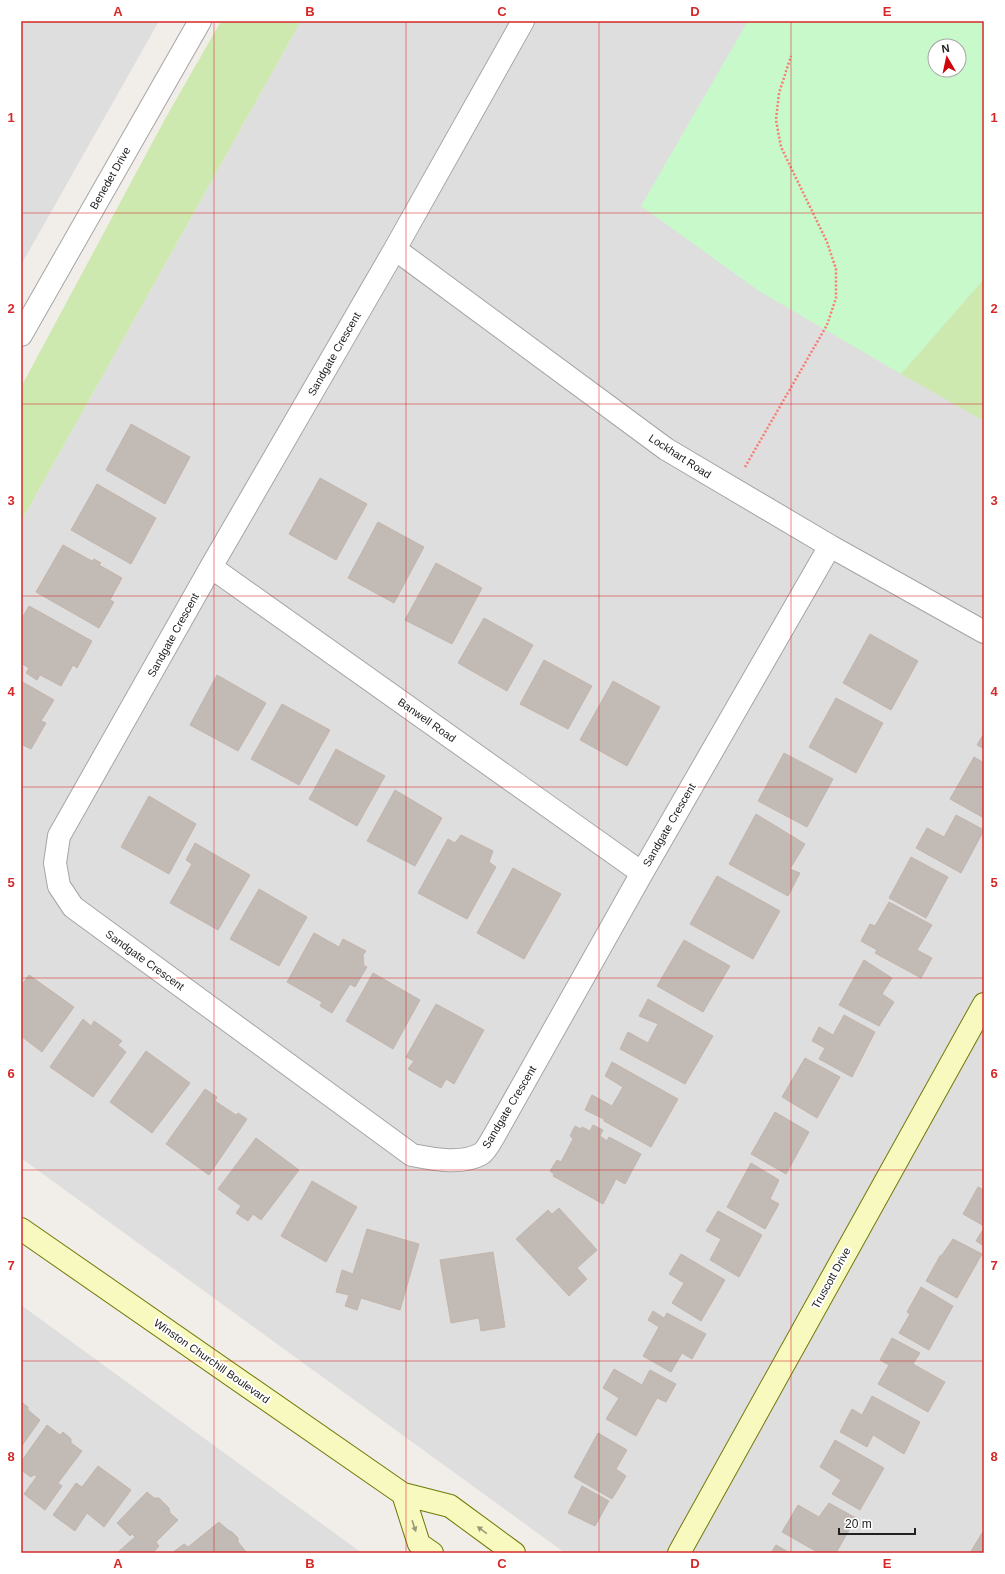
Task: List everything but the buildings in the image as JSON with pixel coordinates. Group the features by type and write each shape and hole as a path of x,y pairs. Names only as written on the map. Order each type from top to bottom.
{"main road":[{"name":"Truscott Drive","path":"679,1553 984,1004"},
{"name":"Winston Churchill Boulevard","path":"21,1229 403,1494 450,1506 514,1553"},
{"path":"403,1494 420,1544 432,1553"}],"street":[{"name":"Benedet Drive","path":"21,335 200,21"},
{"name":"Sandgate Crescent","path":"523,21 395,249 211,567 59,836 55,863 58,886 73,907 412,1155 436,1160 459,1160 482,1153 494,1136 642,872 830,546"},
{"name":"Lockhart Road","path":"395,249 666,449 830,546 984,632"},
{"name":"Banwell Road","path":"211,567 642,872"}],"path":[{"path":"732,488 827,325 836,298 836,270 827,242 781,147 776,120 779,93 791,56"}],"shaded area":[{"path":"21,21 159,21 21,265"},
{"path":"301,21 984,21 984,1553 565,1553 21,1158 21,522"},
{"path":"21,1305 362,1553 21,1553"}],"green space":[{"path":"221,21 301,21 21,522 21,387 165,119"},
{"path":"748,21 984,21 984,279 901,374 759,291 641,206"},
{"path":"984,279 984,421 901,374"}]}
